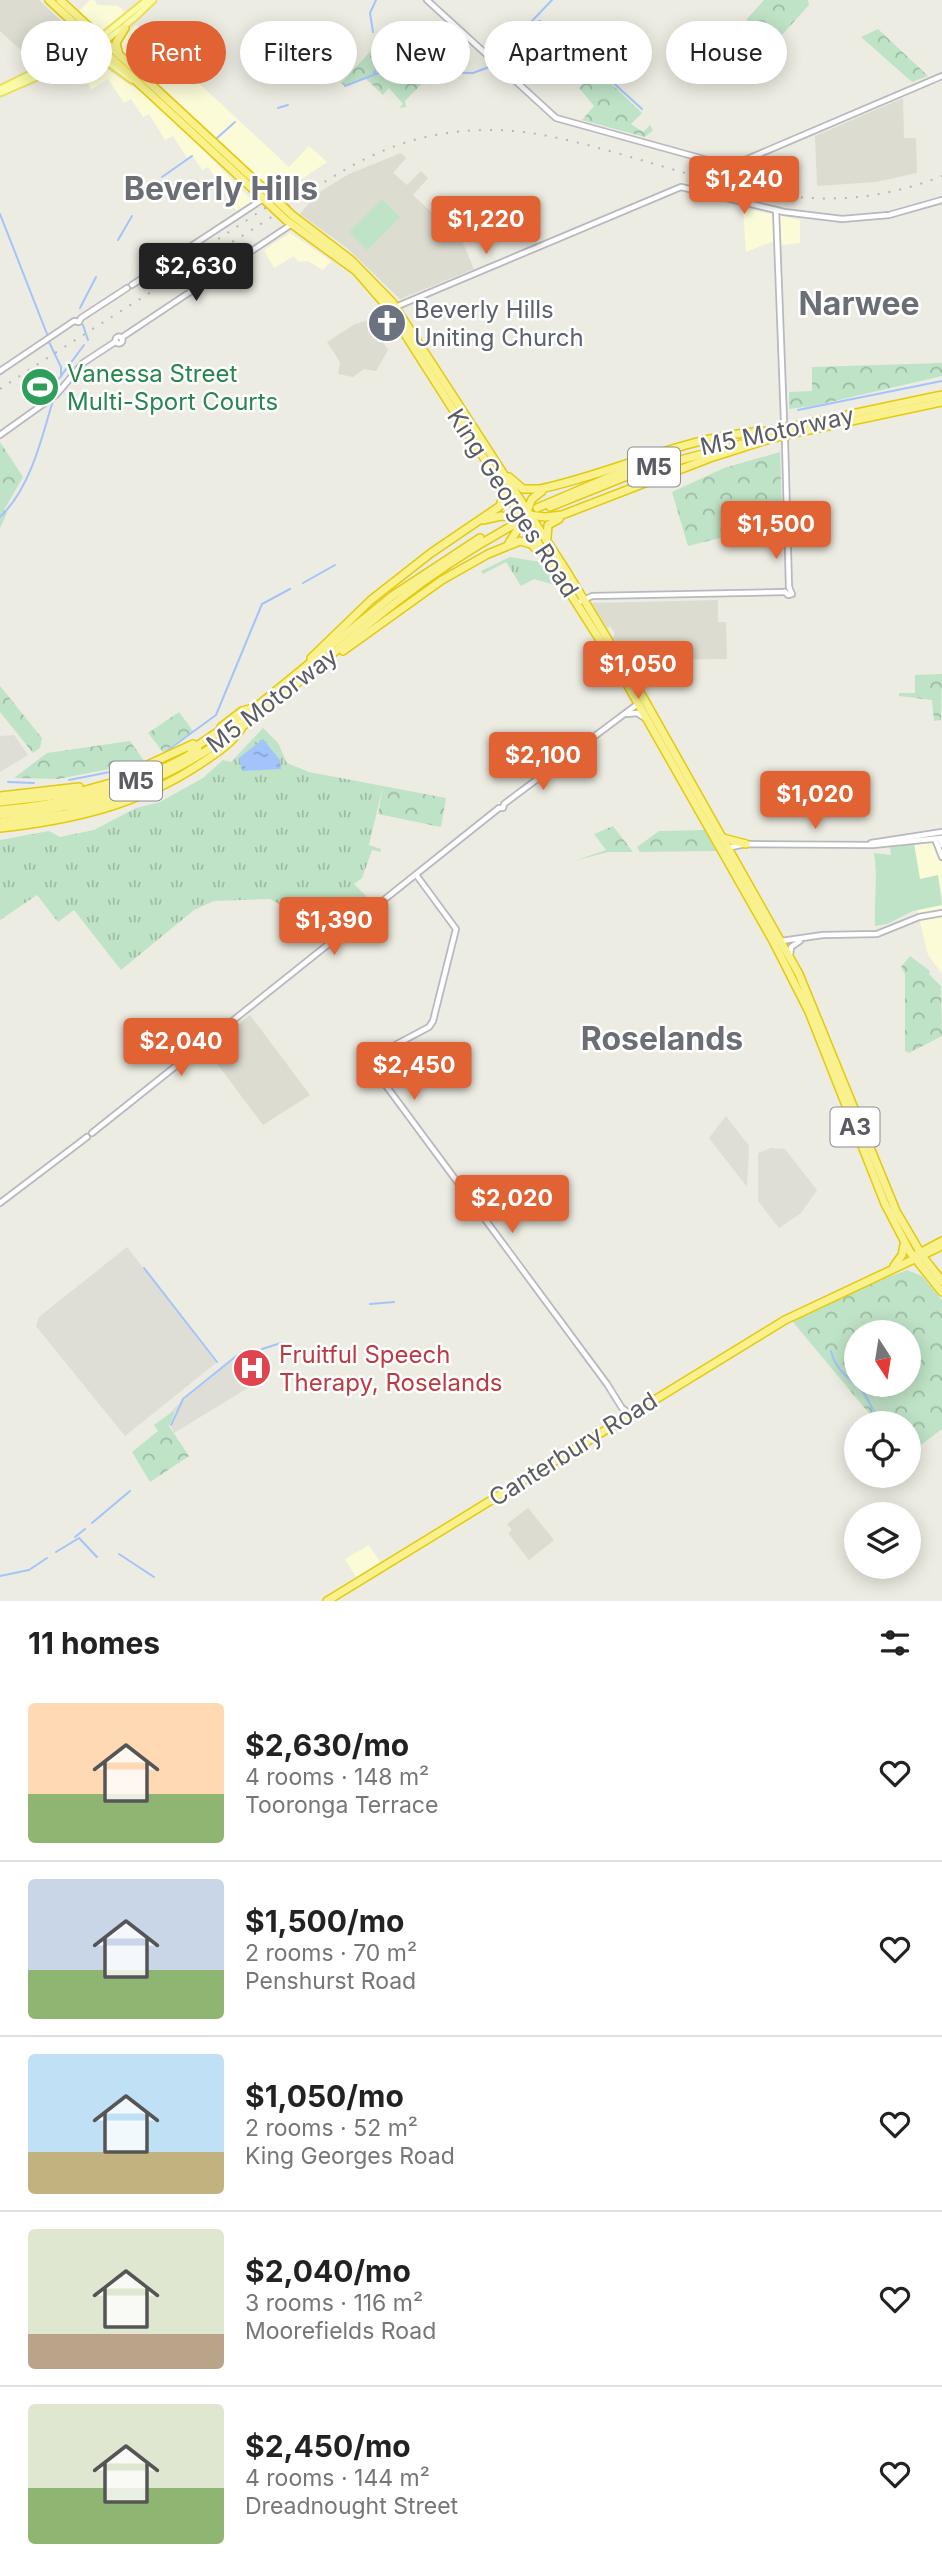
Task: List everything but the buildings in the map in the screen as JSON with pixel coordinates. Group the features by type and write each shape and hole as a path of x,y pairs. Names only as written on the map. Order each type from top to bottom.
{"highway":[{"name":"King Georges Road","path":"49,0 74,21"},
{"name":"King Georges Road","path":"60,0 80,21"},
{"path":"119,55 116,43 125,28"},
{"name":"King Georges Road","path":"112,51 269,199"},
{"name":"King Georges Road","path":"112,55 143,87 292,220 351,260 393,308 485,446 523,518 570,592 580,601"},
{"name":"King Georges Road","path":"393,308 504,492 523,518 536,525 548,542 580,601 722,837 726,851"},
{"name":"M5 Motorway","path":"538,510 659,465 942,395"},
{"name":"M5 Motorway","path":"795,430 942,402"},
{"name":"M5","path":"548,488 712,440 754,431 773,435"},
{"path":"548,542 545,534 548,525 673,472 773,435"},
{"path":"485,446 523,518"},
{"path":"493,459 517,486 533,490 548,488"},
{"path":"506,546 516,536 532,499 548,488"},
{"path":"308,663 315,651 371,600 425,557 500,506 504,492"},
{"path":"476,523 501,516 551,517 602,501"},
{"name":"M5 Motorway","path":"0,812 73,800 143,778 203,747 406,585 523,518"},
{"name":"M5 Motorway","path":"0,812 60,808 117,793 170,772 241,728 427,579 523,518"},
{"path":"321,665 455,572 520,541 531,544 570,592"},
{"name":"King Georges Road","path":"641,701 647,719 777,941 885,1203 904,1241 918,1256 942,1292"},
{"path":"0,796 73,789 124,776 183,750 242,711 253,708"},
{"path":"0,802 71,794 138,775 199,745 253,708"},
{"path":"0,822 65,814 125,797 180,773 223,744 241,728"},
{"path":"0,828 76,817 134,799 205,761 235,739 241,728"},
{"path":"722,837 750,844"},
{"name":"King Georges Road","path":"777,941 790,957 810,999 918,1256"},
{"path":"902,1222 920,1242 940,1245 934,1259 932,1275 914,1268 898,1266 904,1252 904,1241"},
{"name":"Canterbury Road","path":"327,1601 785,1320 841,1289 898,1266 940,1245"},
{"name":"King Georges Road","path":"932,1275 942,1281"}],"main road":[{"path":"112,32 147,0"},
{"path":"112,36 125,28 153,0"},
{"path":"112,65 143,87"},
{"path":"0,91 21,81"},
{"path":"0,91 21,82"}],"street":[{"path":"427,0 560,120 718,163 726,168"},
{"path":"713,195 719,173 726,168 942,76"},
{"path":"393,308 684,187 776,210 850,219 899,213 942,200"},
{"path":"0,371 74,321 75,316 81,318 269,199"},
{"path":"776,210 784,421"},
{"path":"0,435 58,393 80,365 115,342 121,343 121,338 292,220"},
{"path":"580,601 592,596 787,589 785,441"},
{"path":"0,1203 417,876 501,806 641,701"},
{"path":"623,715 637,713 647,719"},
{"path":"726,851 750,844 871,843 939,838 942,857"},
{"path":"417,876 456,929 435,1016 429,1027 367,1060 607,1384 627,1416"},
{"path":"777,941 816,936 877,934 919,917 942,913"},
{"path":"790,957 793,945 804,939"}],"shaded area":[{"path":"0,0 39,0 61,21 21,21 21,50 0,31"},
{"path":"90,0 95,0 97,5 118,6 127,14 112,25 112,21 90,21 79,11"},
{"path":"126,36 126,54 121,49"},
{"path":"112,73 142,93 183,130 253,201 236,211 208,167 202,170 192,155 187,158 173,136 165,140 149,114 143,117 131,99 124,103 111,84"},
{"path":"89,84 100,84 91,90"},
{"path":"159,84 200,84 289,167 309,146 327,162 278,195"},
{"path":"903,98 904,138 916,138 917,173 876,182 817,186 815,136"},
{"path":"401,153 406,158 393,173 407,185 421,171 428,178 413,195 441,221 457,204 465,211 449,229 463,243 474,269 400,299 347,248 300,214 318,193 349,174"},
{"path":"743,208 800,220 800,243 782,245 771,242 746,252"},
{"path":"290,233 331,261 323,270 308,261 298,262 294,256 274,268 264,250"},
{"path":"369,320 388,350 376,371 364,369 353,377 338,374 340,362 327,342 355,324"},
{"path":"718,600 718,622 726,622 727,659 627,660 613,637 615,634 610,626 607,628 592,603"},
{"path":"14,735 28,755 0,772 0,736"},
{"path":"942,841 942,897 938,876 920,879 914,844"},
{"path":"942,905 942,974 928,955 917,910"},
{"path":"250,1015 310,1095 263,1125 206,1049"},
{"path":"726,1116 749,1146 747,1187 709,1138"},
{"path":"771,1148 785,1149 817,1190 801,1213 779,1228 758,1201 758,1153"},
{"path":"127,1247 216,1363 125,1436 36,1326 39,1317"},
{"path":"249,1351 266,1377 174,1433 171,1426 178,1410 172,1410 241,1353"},
{"path":"528,1508 554,1540 529,1560 508,1533 512,1530 507,1524"},
{"path":"369,1545 380,1562 356,1577 345,1559"}],"green space":[{"path":"764,0 808,0 809,5 787,29 787,21 746,20"},
{"path":"878,29 928,76 912,82 861,37"},
{"path":"371,51 371,84 365,78 357,81 357,66"},
{"path":"371,84 421,84 405,101 406,107 399,108 403,104 389,88 383,95"},
{"path":"583,84 612,84 642,113 631,124 643,132 650,125 653,130 645,137 582,120 594,106 579,88"},
{"path":"382,199 400,217 367,250 349,232"},
{"path":"942,363 942,376 813,406 789,409 789,392 812,391 812,367"},
{"path":"0,442 23,477 4,510 7,513 0,528"},
{"path":"780,452 782,510 770,511 755,525 756,529 688,546 672,492 724,468"},
{"path":"510,557 540,562 558,586 534,579 521,586 506,562 483,574 481,571"},
{"path":"942,674 941,720 934,721 932,700 899,696 899,693 915,693 915,675"},
{"path":"0,686 42,738 40,748 33,753 0,712"},
{"path":"179,712 193,731 163,752 148,733"},
{"path":"263,728 278,743 287,763 309,772 383,786 369,845 381,849 381,852 372,850 362,878 354,884 373,903 331,936 313,922 270,899 214,901 194,910 121,970 74,910 58,922 37,895 0,920 0,840 49,831 60,837 94,830 136,808 160,802 203,778 223,760 231,762"},
{"path":"130,741 145,762 58,779 14,778 47,753"},
{"path":"383,786 446,798 441,827 378,814"},
{"path":"613,826 633,852 608,852 574,861 606,850 594,834"},
{"path":"705,830 716,851 640,852 637,847 659,831"},
{"path":"914,844 920,879 938,875 942,905 913,911 887,924 875,926 874,853 891,855 890,847"},
{"path":"910,956 930,971 929,974 941,986 942,1036 909,1053 905,1051 905,974 901,967"},
{"path":"907,1270 922,1276 942,1300 942,1429 921,1445 921,1411 867,1411 855,1397 921,1397 921,1320 844,1320 844,1383 793,1322 853,1290"},
{"path":"176,1409 169,1426 189,1456 150,1482 132,1452 158,1431 154,1425"}],"water":[{"path":"263,739 280,760 281,769 242,771 239,758"}],"waterway":[{"path":"371,21 370,13 376,0"},
{"path":"532,21 552,0"},
{"path":"345,86 384,71 473,73 484,69"},
{"path":"615,84 642,109"},
{"path":"278,108 288,105"},
{"path":"217,138 235,122"},
{"path":"162,177 192,156"},
{"path":"0,214 47,334"},
{"path":"118,240 132,216"},
{"path":"80,308 96,277"},
{"path":"83,325 88,340"},
{"path":"49,342 61,367 61,376"},
{"path":"54,394 58,380 84,345"},
{"path":"798,410 942,381"},
{"path":"0,517 27,478 53,400"},
{"path":"303,583 335,565"},
{"path":"164,753 216,715 262,604 290,589"},
{"path":"69,780 120,770"},
{"path":"8,782 34,783"},
{"path":"144,1268 217,1362"},
{"path":"370,1304 394,1302"},
{"path":"262,1349 281,1343"},
{"path":"171,1425 183,1399 240,1353 249,1350"},
{"path":"831,1351 840,1369 862,1391 875,1411"},
{"path":"92,1523 130,1491"},
{"path":"75,1537 85,1529"},
{"path":"56,1552 79,1538 97,1557"},
{"path":"119,1554 154,1577"},
{"path":"0,1576 29,1570 47,1558"}],"railway":[{"path":"0,389 349,167 409,141 483,130 516,131 597,148 737,187 816,198 856,197 898,190 942,176"},
{"path":"209,245 282,197"}],"place":[{"name":"Beverly Hills Uniting Church","path":"387,323"},
{"name":"Vanessa Street Multi-Sport Courts","path":"40,387"},
{"name":"Fruitful Speech Therapy, Roselands","path":"252,1368"}],"district":[{"name":"Beverly Hills","path":"221,188"},
{"name":"Narwee","path":"859,303"},
{"name":"Roselands","path":"662,1038"}]}
